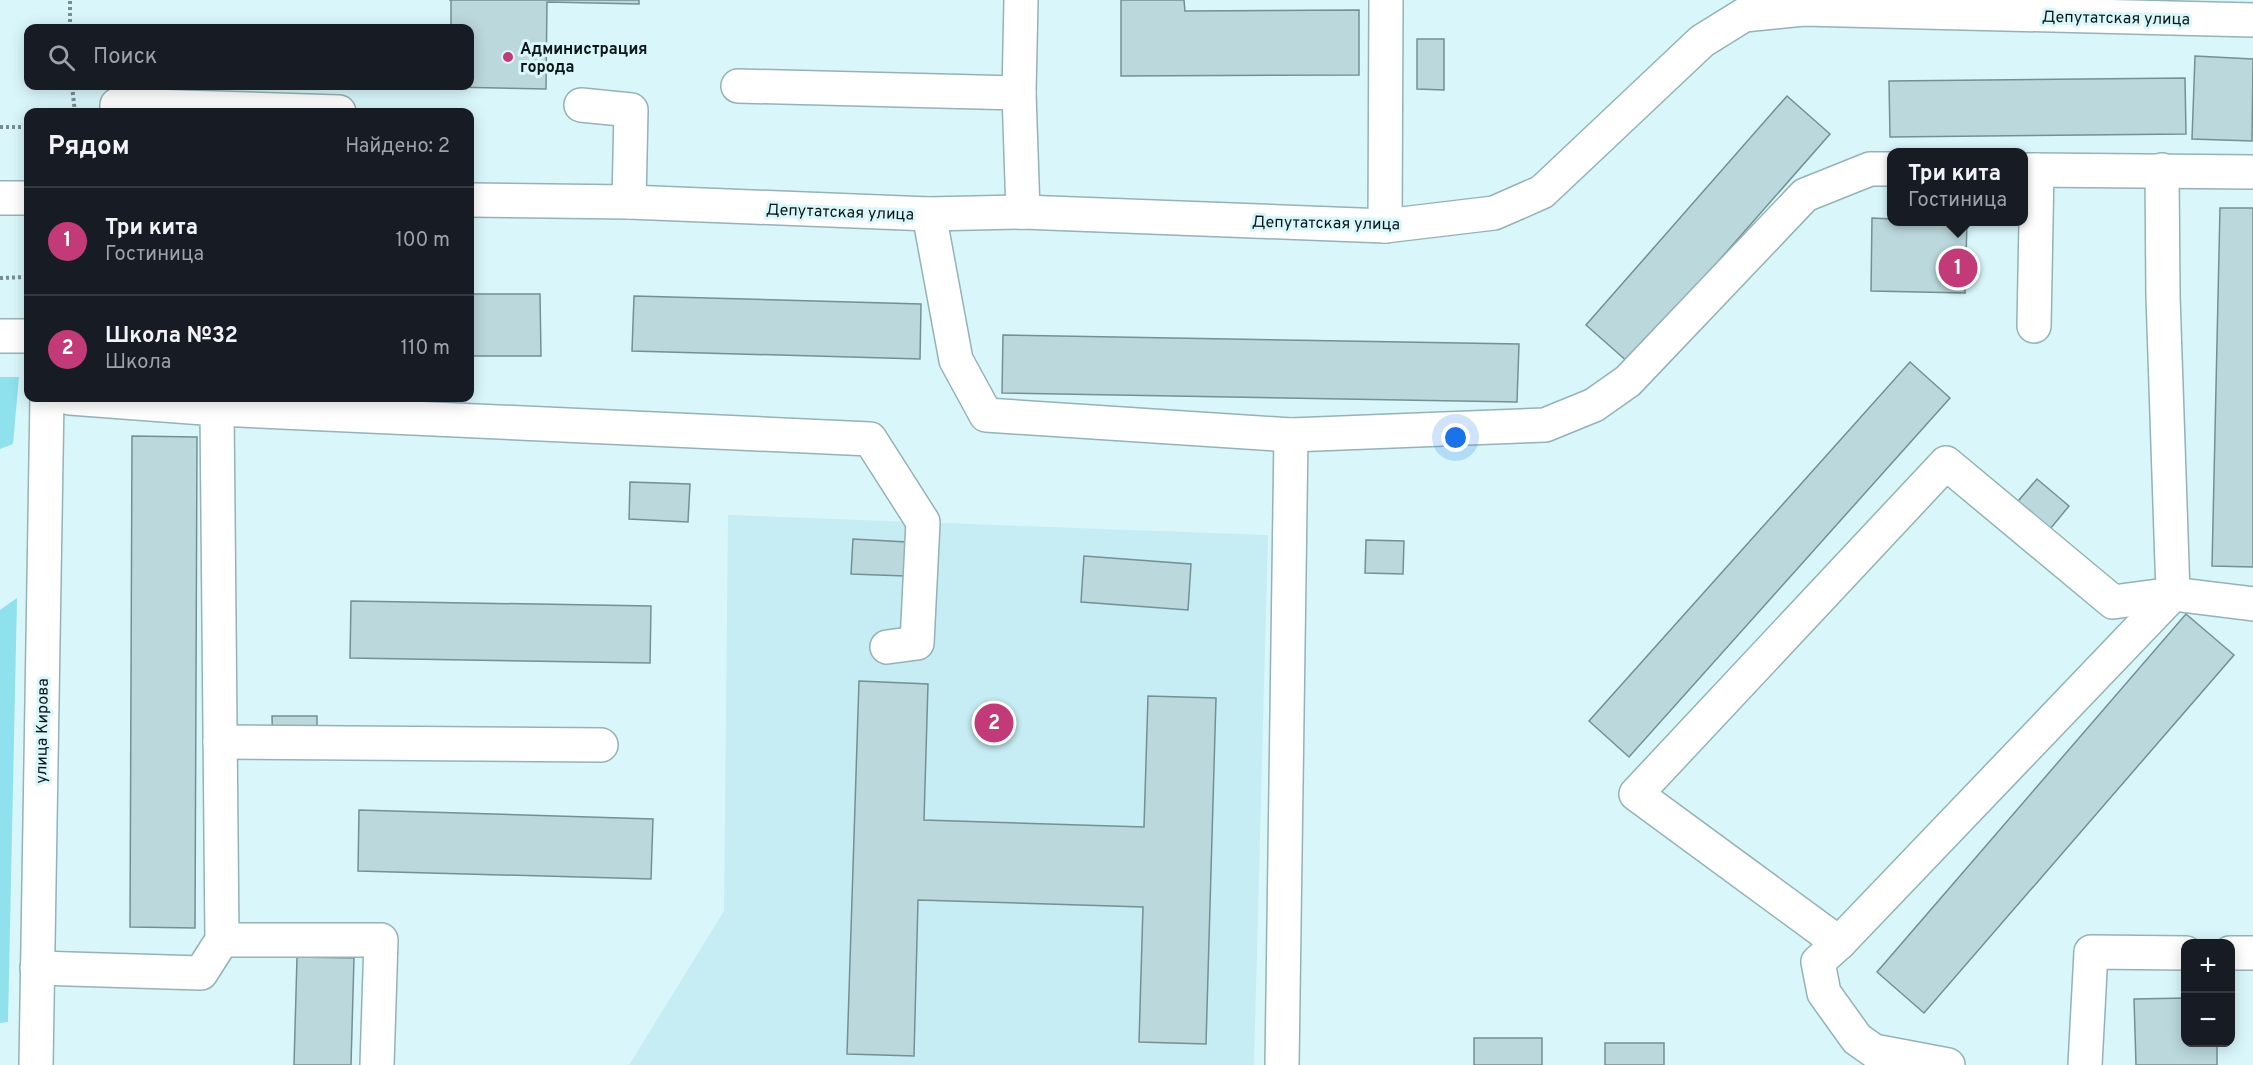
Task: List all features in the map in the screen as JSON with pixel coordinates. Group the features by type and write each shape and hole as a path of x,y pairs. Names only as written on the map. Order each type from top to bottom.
{"street":[{"path":"1021,0 1019,93 1023,212"},
{"path":"1385,226 1386,0"},
{"name":"Депутатская улица","path":"474,200 629,202 929,214 1023,212 1385,226 1494,213 1542,192 1702,41 1744,15 1803,9 2253,20"},
{"path":"738,86 1019,93"},
{"path":"117,108 117,105 212,108"},
{"path":"581,105 631,110 629,202"},
{"path":"929,214 956,360 986,415 1291,435 1545,425 1593,405 1628,381 1806,195 1870,169 1887,169"},
{"path":"2034,326 2030,170 2253,172"},
{"path":"1948,1065 1874,1051 1857,1039 1824,993 1818,962 1839,943 2173,594 2163,308 2162,171"},
{"path":"0,198 24,198"},
{"path":"0,336 24,336"},
{"name":"улица Кирова","path":"36,1065 47,402"},
{"path":"123,402 217,409 870,439 923,522 917,643 887,647"},
{"path":"37,968 201,973 222,940 217,409"},
{"path":"1282,1065 1291,435"},
{"path":"1839,943 1636,794 1946,463 2113,602 2173,594 2253,604"},
{"path":"220,741 601,745"},
{"path":"222,940 381,940 376,1065"},
{"path":"2085,1065 2091,952 2181,952"},
{"path":"2235,952 2253,952"}],"path":[{"path":"70,0 70,24"},
{"path":"72,90 75,108"},
{"path":"0,127 24,127"},
{"path":"0,278 24,277"}],"shaded area":[{"path":"0,377 19,377 13,444 0,449"},
{"path":"728,515 1268,535 1254,1065 629,1065 724,911"},
{"path":"17,598 8,1022 0,1023 0,610"}],"building":[{"name":"Администрация города","path":"451,0 639,0 639,4 547,2 546,89 474,88 474,24 451,24"},
{"path":"1121,0 1184,0 1185,11 1359,10 1359,75 1121,76"},
{"path":"1417,39 1444,39 1444,90 1417,89"},
{"path":"2195,56 2253,59 2252,141 2192,139"},
{"path":"2185,78 2186,134 1890,137 1889,81"},
{"path":"1787,96 1830,134 1629,363 1586,325"},
{"path":"2220,208 2253,208 2253,567 2212,566"},
{"path":"1872,218 1887,219 1887,226 1967,226 1965,293 1871,291"},
{"path":"474,294 540,294 541,356 474,356"},
{"path":"634,296 921,304 920,359 632,351"},
{"path":"1003,335 1519,344 1517,402 1002,393"},
{"path":"1910,362 1950,398 1629,757 1589,721"},
{"path":"132,436 197,437 195,928 130,927"},
{"path":"2037,479 2069,506 2046,534 2013,507"},
{"path":"630,482 690,484 688,522 629,519"},
{"path":"853,539 907,542 905,576 851,574"},
{"path":"1366,540 1404,541 1403,574 1365,573"},
{"path":"1084,556 1191,564 1188,610 1081,602"},
{"path":"351,601 651,606 650,663 350,658"},
{"path":"2186,614 2234,655 1924,1013 1877,972"},
{"path":"859,681 928,684 924,820 1144,827 1148,696 1216,698 1206,1044 1139,1042 1143,907 918,900 914,1056 847,1054"},
{"path":"272,716 317,716 317,751 273,752"},
{"path":"359,810 653,819 651,879 358,871"},
{"path":"297,957 354,958 351,1065 294,1065"},
{"path":"2181,998 2181,1047 2217,1047 2217,1065 2136,1065 2134,999"},
{"path":"1474,1038 1542,1038 1542,1065 1474,1065"},
{"path":"1605,1043 1664,1043 1664,1065 1605,1065"}],"place":[{"name":"Администрация города","path":"508,57"},
{"name":"Три кита","path":"1958,268"},
{"name":"Школа №32","path":"994,723"}]}
